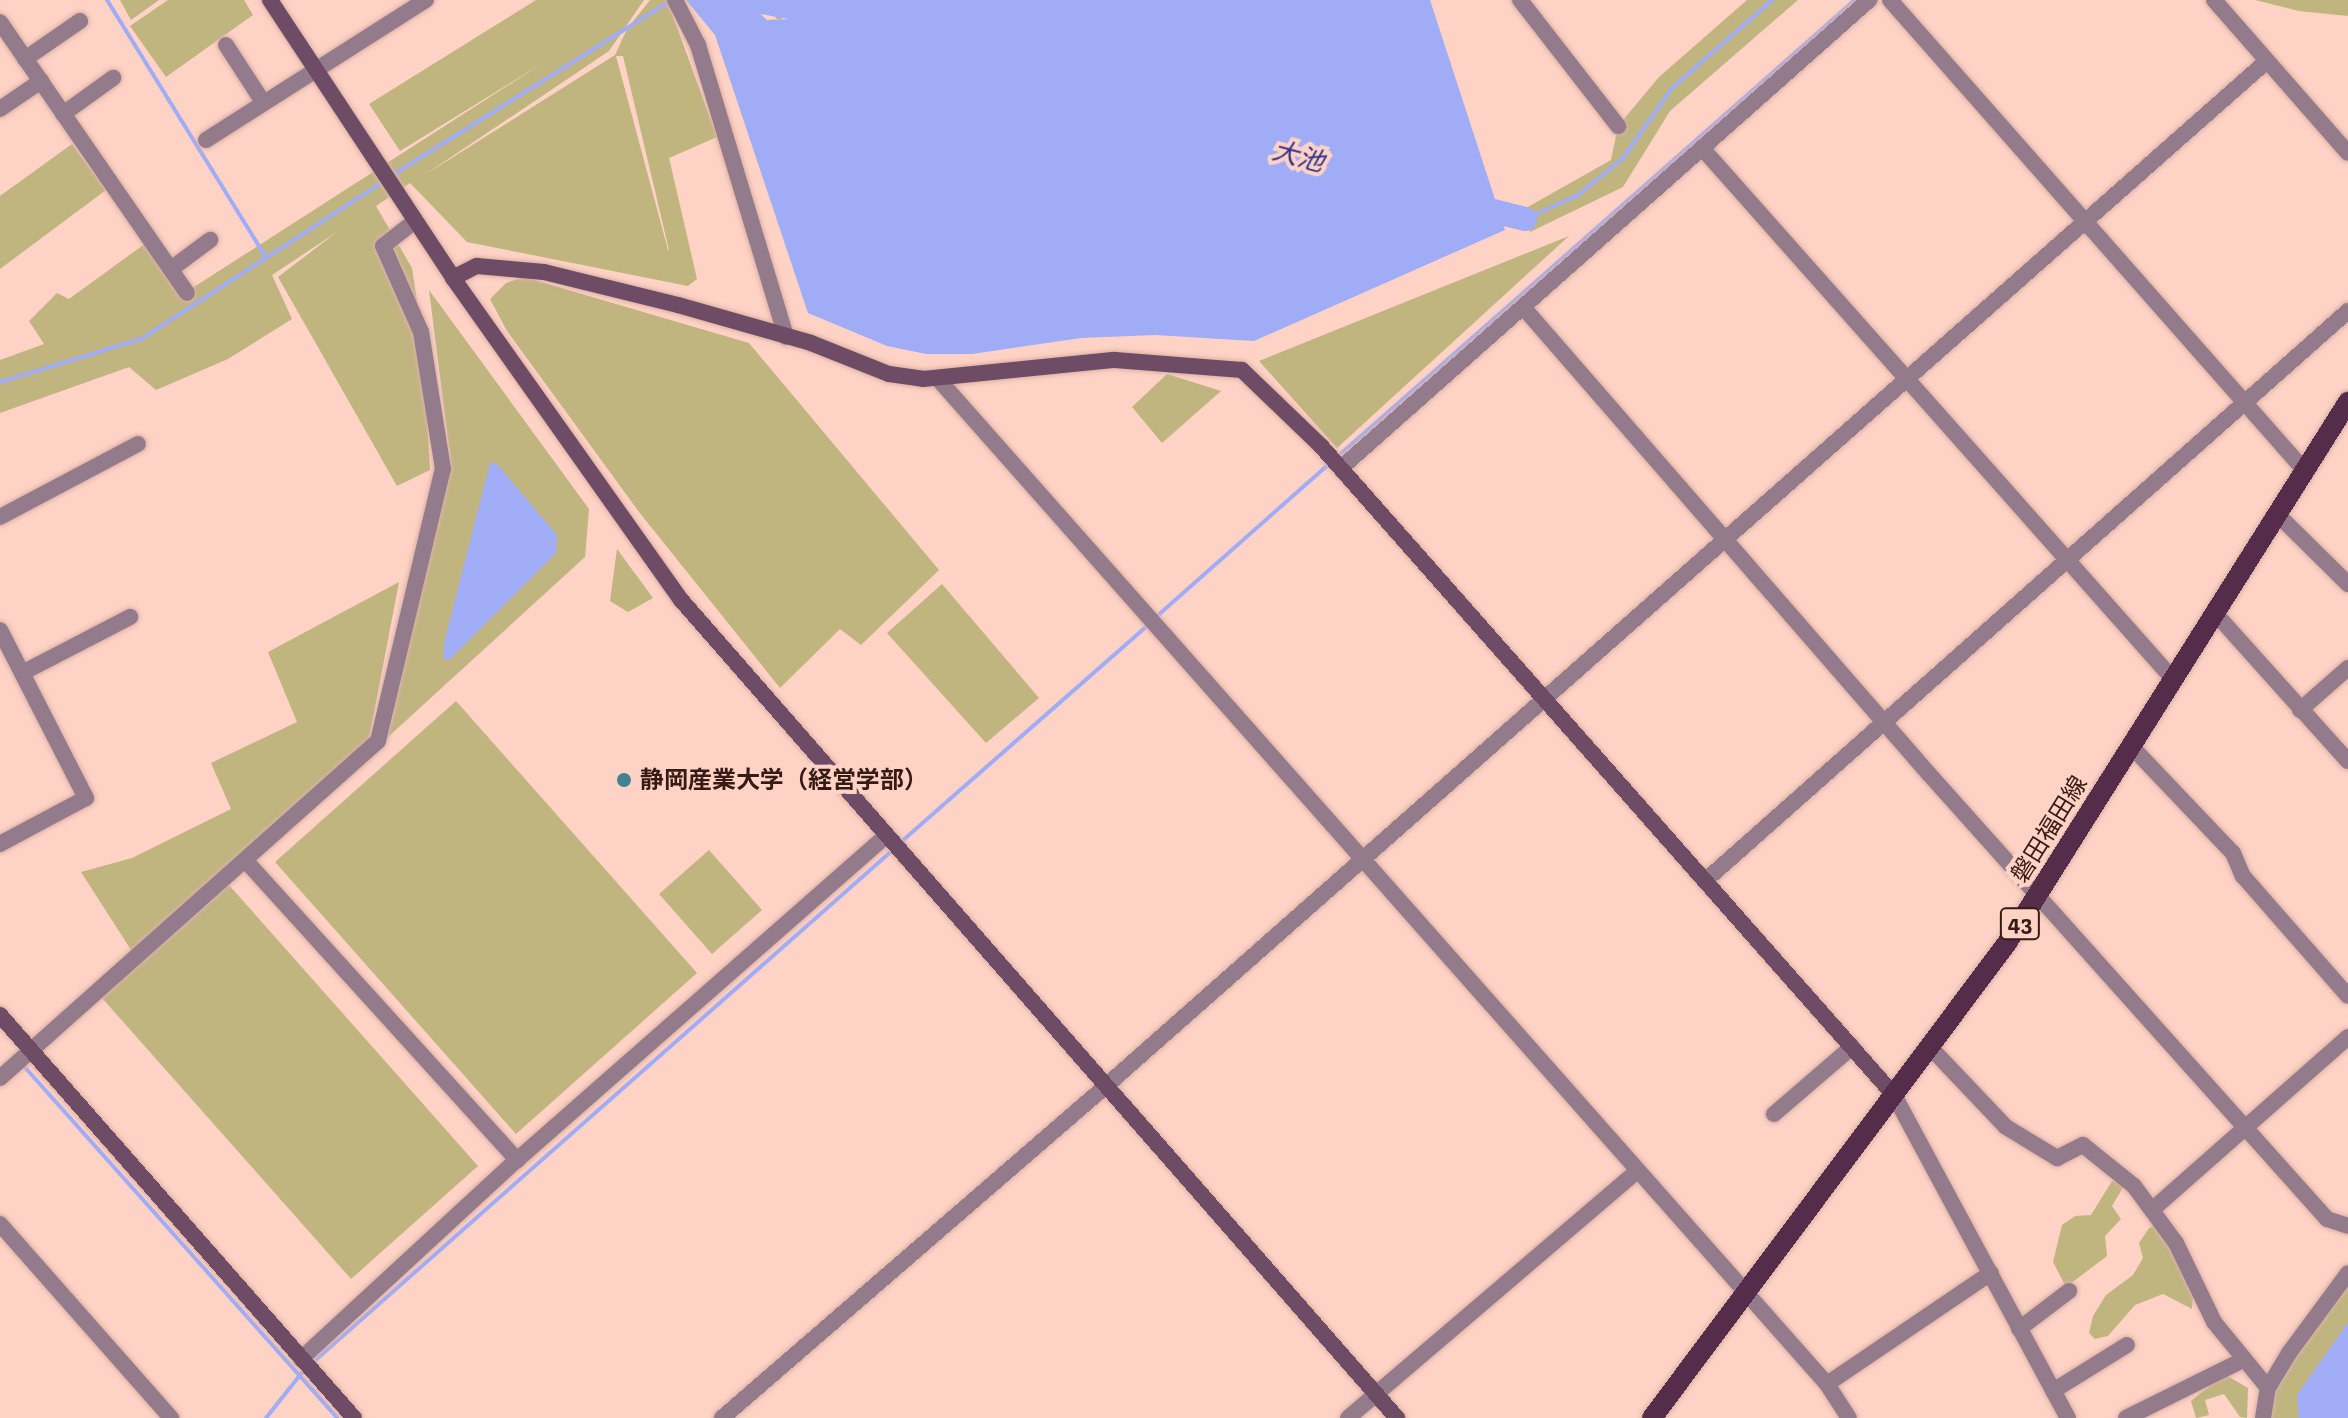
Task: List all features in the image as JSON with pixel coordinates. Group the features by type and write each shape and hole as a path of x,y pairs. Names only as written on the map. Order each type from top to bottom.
{"main road":[{"name":"磐田福田線","path":"1652,1418 1930,1047 2039,894 2277,514 2346,410"}],"street":[{"path":"270,0 453,278 682,601 1397,1418"},
{"path":"206,140 313,68 426,0"},
{"path":"675,0 698,45 786,337"},
{"path":"1520,0 1618,126"},
{"path":"1341,468 1869,0"},
{"path":"1890,0 2305,471"},
{"path":"2214,0 2348,153"},
{"path":"25,59 80,21"},
{"path":"0,22 187,293"},
{"path":"226,45 263,102"},
{"path":"722,1418 1546,700 2267,61"},
{"path":"63,114 113,78"},
{"path":"0,109 41,81"},
{"path":"1702,148 2173,679"},
{"path":"0,1078 378,741 443,469 421,332 383,246 415,221"},
{"path":"171,269 210,240"},
{"path":"453,278 477,266 544,272 786,337 889,374 939,380 1115,360 1242,370 1341,468 1894,1095 2068,1418"},
{"path":"1523,307 1883,721 2327,1219 2348,1226"},
{"path":"1706,880 2348,311"},
{"path":"939,380 1827,1384 1849,1418"},
{"path":"0,517 138,444"},
{"path":"2277,514 2348,584"},
{"path":"2215,613 2348,761"},
{"path":"22,673 130,617"},
{"path":"0,630 86,798 0,844"},
{"path":"2300,710 2348,668"},
{"path":"2131,746 2233,853 2243,876 2348,996"},
{"path":"301,1359 517,1160 887,835"},
{"path":"246,861 517,1160"},
{"path":"0,1015 354,1418"},
{"path":"2153,1209 2348,1037"},
{"path":"1774,1114 1852,1047"},
{"path":"1930,1047 2006,1127 2057,1158 2083,1145 2134,1186 2153,1209 2241,1361 2268,1388"},
{"path":"1348,1418 1637,1171"},
{"path":"0,1224 171,1418"},
{"path":"1827,1384 1991,1273"},
{"path":"2263,1418 2268,1388 2348,1273"},
{"path":"2019,1329 2069,1291"},
{"path":"2053,1391 2127,1345"},
{"path":"2126,1418 2241,1361"}],"shaded area":[{"path":"120,0 159,0 131,20"},
{"path":"168,0 244,0 253,15 166,77 130,26"},
{"path":"536,0 644,0 609,51 423,176 615,55 627,29 650,0 667,0 717,137 669,158 697,279 688,286 467,242 410,183 376,206 412,268 423,342 430,470 397,486 278,277 337,232 272,275 292,319 228,359 156,390 129,367 0,413 0,360 44,344 29,321 57,293 69,299 150,240 183,294 546,61 400,151 369,104","holes":["616,56 623,56 669,250"]},
{"path":"759,0 809,0 803,10 778,20"},
{"path":"1747,0 1798,0 1670,111 1623,187 1530,232 1526,208 1611,160 1618,126 1659,77"},
{"path":"2255,0 2348,0 2348,16 2299,11"},
{"path":"72,144 106,190 0,269 0,196"},
{"path":"1569,236 1337,448 1259,361"},
{"path":"524,277 749,343 939,570 861,645 840,629 780,688 639,512 507,331 490,299 506,283"},
{"path":"429,290 589,509 585,557 388,737 451,463"},
{"path":"1167,374 1221,391 1162,443 1132,407"},
{"path":"617,549 653,598 628,612 610,601"},
{"path":"399,582 369,739 133,953 81,872 132,858 231,809 211,763 297,722 268,652"},
{"path":"942,584 1039,698 986,743 887,633"},
{"path":"456,701 697,973 516,1134 275,862"},
{"path":"709,850 762,910 712,954 659,894"},
{"path":"229,885 478,1166 351,1279 102,998"},
{"path":"2112,1181 2125,1184 2112,1206 2121,1219 2105,1236 2107,1256 2066,1287 2053,1262 2062,1225 2075,1216 2091,1215"},
{"path":"2162,1223 2193,1295 2192,1309 2163,1294 2135,1305 2108,1336 2095,1339 2089,1333 2093,1316 2106,1295 2133,1275 2143,1258 2139,1243 2149,1228"},
{"path":"2348,1275 2348,1418 2268,1418 2268,1388"},
{"path":"2224,1374 2248,1388 2247,1418 2240,1417 2224,1394 2205,1400 2209,1415 2196,1418 2191,1401"}],"water":[{"path":"686,0 745,0 767,20 790,19 815,0 1430,0 1505,230 1254,341 1155,335 1081,338 972,354 926,354 887,346 808,313 715,35"},
{"path":"490,463 496,463 557,535 556,553 448,661 443,657 445,639"},
{"path":"2348,1322 2348,1418 2299,1418 2297,1395"}],"waterway":[{"path":"107,0 267,259"},
{"path":"391,176 672,0"},
{"name":"大池","path":"750,0 834,15"},
{"path":"1525,219 1578,195 1623,158 1672,88 1772,0"},
{"path":"1336,458 1855,0"},
{"path":"0,382 141,339 384,181"},
{"name":"大池","path":"1469,205 1525,219"},
{"path":"1156,617 1329,464"},
{"path":"901,842 1150,623"},
{"path":"311,1364 895,848"},
{"path":"22,1064 337,1418"},
{"path":"266,1418 304,1370"}],"place":[{"name":"静岡産業大学（経営学部）","path":"624,780"}]}
